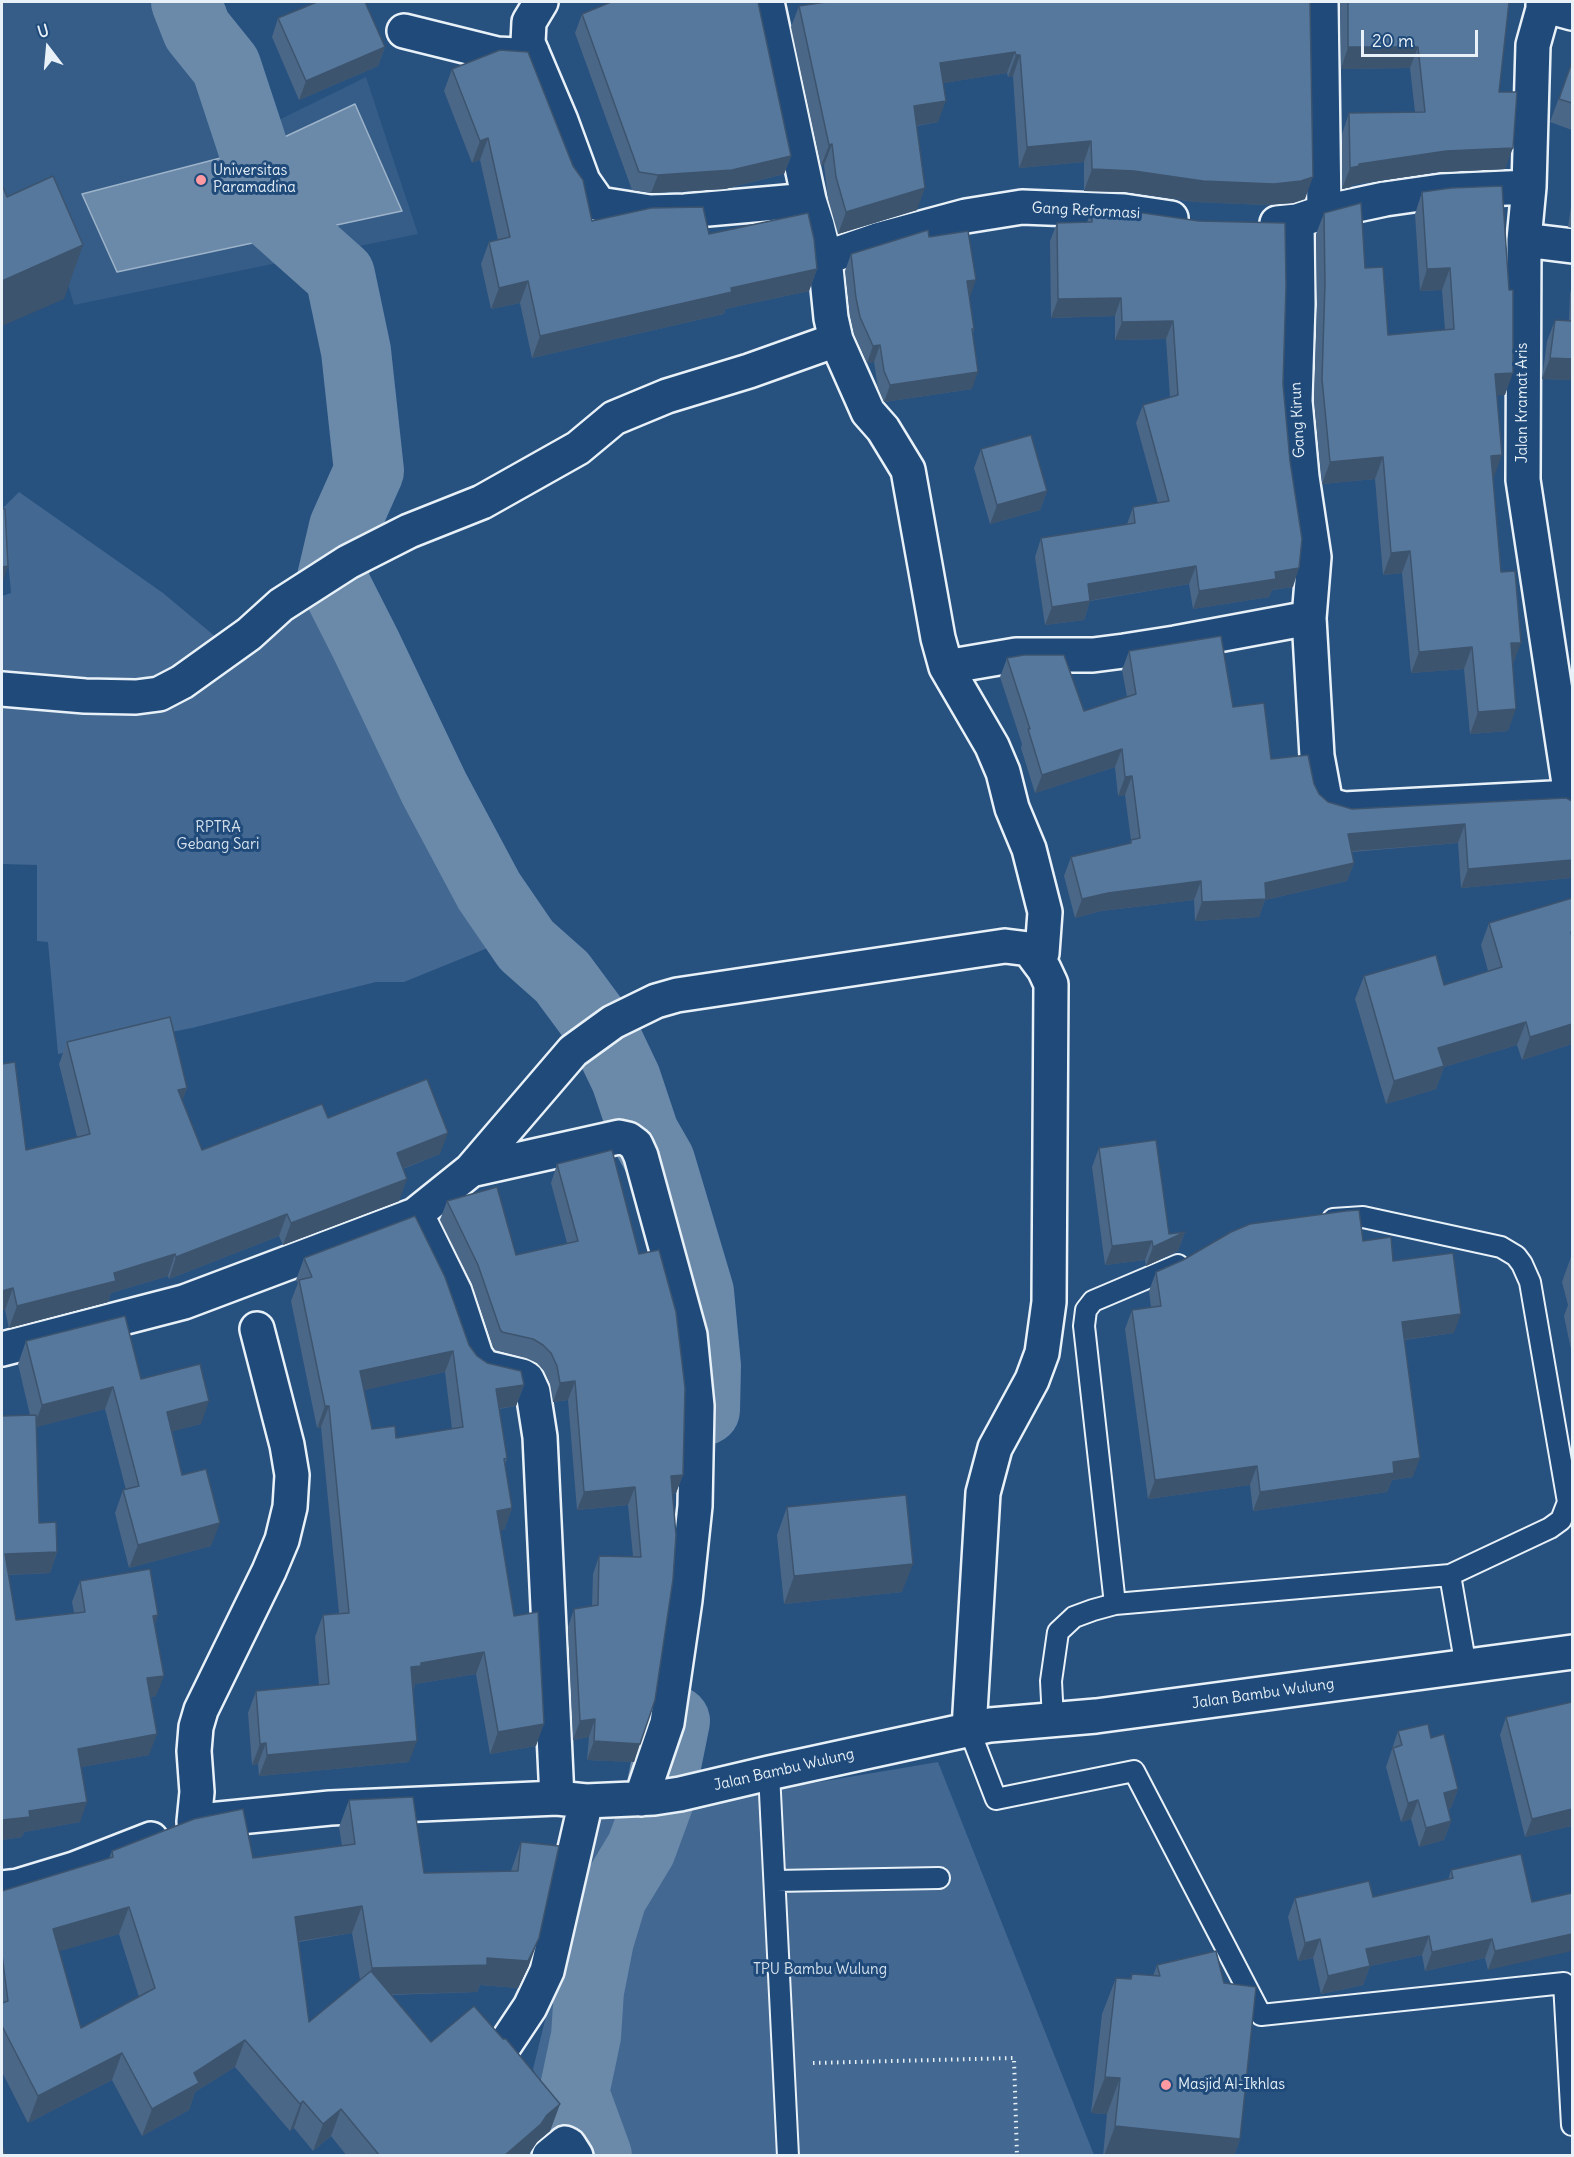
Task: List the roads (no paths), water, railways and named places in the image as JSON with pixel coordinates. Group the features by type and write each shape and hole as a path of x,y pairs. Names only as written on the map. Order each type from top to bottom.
{"street":[{"path":"541,2 529,22 528,42 583,181 599,204 651,212 809,200"},
{"path":"767,2 809,200 825,258 831,318 836,340 868,412 884,429 908,470 938,638 946,667 992,746 1003,772 1012,808 1029,849 1045,912 1042,953 1039,962"},
{"name":"Gang Kirun","path":"1321,2 1310,216 1298,304 1295,401 1302,477 1314,557 1309,618 1317,756 1325,799 1333,806 1344,809 1572,800"},
{"name":"Jalan Kramat Aris","path":"1554,7 1533,45 1529,187 1524,240 1523,480 1572,800"},
{"path":"404,31 497,54 517,55 532,52"},
{"path":"1246,224 1267,224 1385,199 1441,191 1529,187"},
{"name":"Gang Reformasi","path":"825,258 877,240 955,219 1022,207 1124,211 1203,222"},
{"path":"1524,240 1572,246"},
{"path":"2,689 13,688 85,696 136,697 159,694 182,682 218,657 249,634 280,605 348,562 409,531 482,501 578,448 614,418 667,396 749,371 836,340"},
{"path":"946,667 1016,655 1093,655 1309,618"},
{"path":"2,1349 184,1302 261,1275 415,1215 471,1170 573,1051 613,1022 656,1001 677,995 1005,946 1029,949 1051,984 1049,1302 1042,1353 1032,1380 995,1448 983,1493 969,1729"},
{"path":"471,1170 619,1137 628,1139 636,1145 641,1156 690,1335 697,1406 695,1506 685,1600 667,1723 648,1799"},
{"path":"415,1215 455,1292 476,1356 484,1367 527,1379 532,1392 540,1437 571,1799 547,1971 530,2007 502,2049"},
{"path":"194,1822 197,1792 194,1751 196,1727 201,1710 270,1571 282,1540 290,1507 292,1475 287,1445 257,1329"},
{"name":"Jalan Bambu Wulung","path":"2,1888 18,1886 74,1869 194,1822 243,1815 330,1808 571,1799 648,1799 694,1791 990,1725 1096,1716 1572,1652"},
{"path":"549,2156 565,2143 576,2156"}],"lane":[{"path":"1053,1720 1051,1681 1058,1632 1074,1617 1115,1604 1450,1575 1550,1528 1561,1520 1568,1502 1530,1282 1516,1256 1500,1247 1363,1217 1316,1221"},
{"path":"1115,1604 1084,1326 1086,1310 1093,1301 1170,1269 1198,1253"},
{"path":"1450,1575 1466,1667"},
{"path":"969,1729 996,1799 1134,1771 1261,2015 1564,1983 1572,2125"},
{"path":"769,1773 788,2156"},
{"path":"775,1881 939,1878"}],"waterway":[{"path":"186,2 197,30 226,66 254,151 267,210 340,275 356,351 369,471 344,527 332,578 434,788 489,891 526,945 562,977 605,1035 626,1079 644,1133 660,1161 699,1292 706,1366 705,1410"},
{"path":"597,2156 574,2093 586,2036 589,1991 599,1940 612,1897 641,1849 659,1800 675,1721"}],"place":[{"name":"Universitas Paramadina","path":"201,180"},
{"name":"Masjid Al-Ikhlas","path":"1166,2085"}],"park label":[{"name":"RPTRA Gebang Sari","path":"218,836"},
{"name":"TPU Bambu Wulung","path":"820,1970"}]}
